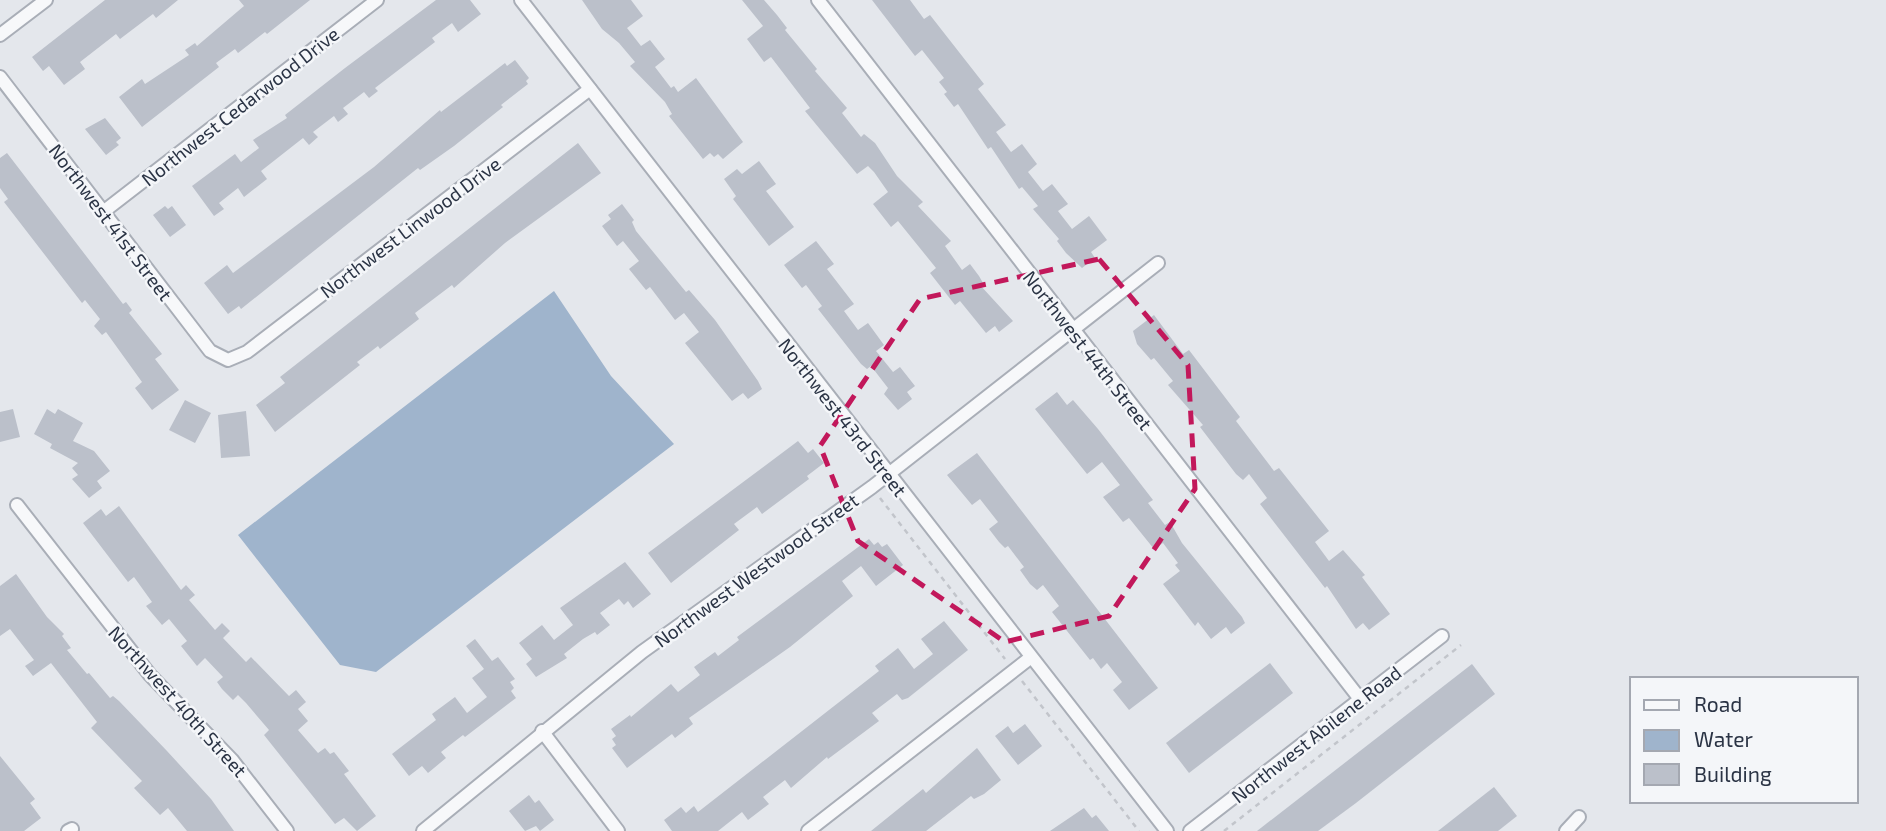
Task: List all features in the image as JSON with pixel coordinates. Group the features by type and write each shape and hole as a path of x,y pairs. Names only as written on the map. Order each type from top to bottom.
{"street":[{"path":"0,35 46,0"},
{"name":"Northwest Cedarwood Drive","path":"103,212 377,0"},
{"name":"Northwest 43rd Street","path":"521,0 1167,831"},
{"name":"Northwest 44th Street","path":"818,0 1360,699"},
{"name":"Northwest 41st Street","path":"0,77 210,351 228,360"},
{"name":"Northwest Linwood Drive","path":"228,360 247,352 590,89"},
{"name":"Northwest Westwood Street","path":"423,831 542,731 642,652 791,547 1158,263"},
{"name":"Northwest 40th Street","path":"17,505 150,675 232,760 287,831"},
{"name":"Northwest Abilene Road","path":"1190,831 1443,636"},
{"path":"808,831 1030,658"},
{"path":"542,731 618,831"},
{"path":"1566,831 1579,817"}],"path":[{"path":"1224,831 1461,645"}],"highlighted area":[{"path":"1099,259 1188,365 1195,489 1109,616 1005,642 858,541 820,446 920,299"}],"water":[{"path":"554,291 611,376 674,444 376,672 340,665 238,535"}],"building":[{"path":"105,0 178,0 156,18 153,14 120,39 116,34 80,62 85,69 64,85 49,66 43,71 32,57"},
{"path":"239,0 310,0 267,34 265,32 238,53 235,49 216,63 219,67 142,127 119,97 142,79 145,84 189,55 185,50 195,43 197,46 244,6"},
{"path":"436,0 470,0 481,14 458,32 452,23 432,38 435,42 375,88 378,91 369,98 364,92 343,108 348,114 338,122 334,116 313,132 318,137 309,145 303,138 261,171 267,179 244,197 238,188 219,203 224,209 214,216 192,186 235,154 241,162 259,148 253,140 287,118 285,115"},
{"path":"582,0 631,0 643,16 627,28 641,46 650,40 665,59 655,67 671,88 674,86 678,92 696,78 743,142 723,159 718,154 714,157 710,153 703,159 669,116 672,114 665,102 630,66 635,62 619,43 602,29"},
{"path":"742,0 764,0 777,15 787,28 785,30 817,69 815,71 847,108 842,113 861,137 864,134 875,143 897,176 923,202 918,206 951,241 945,246 962,270 970,264 983,283 980,285 1013,321 999,332 995,326 986,333 960,301 955,305 930,273 936,268 898,221 891,227 873,204 888,192 874,172 868,166 857,174 805,111 810,108 771,57 764,62 747,39 763,26"},
{"path":"872,0 910,0 924,19 930,15 984,84 978,89 1006,125 996,132 1011,152 1022,144 1037,164 1028,172 1043,191 1052,184 1068,204 1058,211 1072,229 1089,216 1107,240 1091,252 1095,258 1082,268 1066,253 1057,241 1059,239 1033,209 1038,206 1022,187 1019,189 958,104 954,107 944,94 947,92 939,82 944,78 922,50 915,56"},
{"path":"515,60 529,78 526,81 528,84 501,105 503,107 454,146 420,170 418,168 241,309 239,306 228,314 204,283 227,265 233,273 374,167 440,110 441,112 505,63 507,66"},
{"path":"105,118 121,138 116,142 119,145 106,155 85,129"},
{"path":"578,143 601,173 505,243 454,288 452,285 415,313 419,319 380,349 378,346 357,362 360,365 275,432 256,405 285,383 280,377"},
{"path":"7,153 123,304 126,302 132,310 129,313 162,354 155,359 179,390 152,410 135,388 142,382 106,332 102,335 94,326 100,319 85,300 82,303 4,202 8,199 0,188 0,158"},
{"path":"759,161 776,184 766,191 794,227 769,246 733,199 736,196 724,179 737,169 742,174"},
{"path":"622,204 634,220 632,222 636,231 686,292 689,290 715,320 758,381 762,389 748,399 743,393 732,401 685,343 699,332 684,313 675,320 650,287 646,290 629,269 639,261 623,241 617,246 602,226 611,219 608,215"},
{"path":"165,206 168,209 172,206 186,225 170,237 153,215"},
{"path":"816,241 834,264 827,269 854,304 844,311 858,330 868,323 884,345 876,351 893,372 900,367 915,386 907,392 912,399 898,410 884,394 888,388 871,366 867,369 861,364 818,309 822,306 806,285 802,288 784,265"},
{"path":"1154,315 1183,354 1189,350 1240,417 1236,421 1274,471 1279,468 1329,531 1315,542 1329,561 1343,550 1365,575 1362,577 1390,614 1369,630 1363,623 1356,629 1327,586 1325,588 1260,504 1267,498 1249,474 1243,480 1236,474 1200,427 1203,425 1168,385 1173,381 1154,358 1151,360 1137,344 1133,331"},
{"path":"1057,392 1067,405 1073,400 1098,429 1153,500 1148,503 1165,525 1170,522 1182,543 1242,617 1245,623 1231,634 1226,627 1211,639 1198,622 1195,626 1163,584 1180,571 1175,565 1178,563 1163,543 1154,549 1129,518 1123,522 1103,497 1120,485 1102,462 1087,474 1035,409"},
{"path":"185,400 211,413 195,443 169,430"},
{"path":"13,409 20,437 0,442 0,412"},
{"path":"47,409 55,414 58,409 83,423 73,441 94,451 110,471 97,481 102,488 89,498 72,479 78,475 72,468 78,463 50,448 52,444 34,434"},
{"path":"246,411 250,456 221,458 218,415"},
{"path":"798,441 808,453 813,449 824,463 807,476 809,479 762,514 757,507 734,524 739,530 671,583 648,553"},
{"path":"977,453 1158,688 1129,710 1113,690 1122,682 1107,663 1101,669 1093,658 1090,660 1052,612 1059,606 1043,585 1037,590 1030,584 1020,570 1024,567 1008,546 1005,548 989,529 998,522 980,499 972,505 947,475"},
{"path":"119,506 181,590 186,585 195,595 189,600 215,630 222,623 230,631 223,638 246,662 251,657 289,696 296,690 306,702 298,709 308,721 298,730 318,753 325,748 330,754 334,752 349,771 344,774 376,816 357,831 344,818 335,824 264,735 269,730 238,695 233,700 222,689 217,682 223,677 205,658 197,666 181,646 187,641 169,619 162,625 146,606 152,602 134,577 128,582 83,523 101,509 106,516"},
{"path":"869,539 874,545 878,542 882,547 887,544 903,565 876,586 861,566 842,581 853,596 790,647 689,718 693,724 675,738 672,734 627,768 612,748 616,745 612,739 616,736 611,729 630,715 631,717 671,684 678,692 700,675 694,667 715,652 718,656 739,640 737,637"},
{"path":"625,562 651,594 633,608 628,601 624,605 619,599 600,613 610,625 597,635 595,632 583,639 564,654 567,658 536,677 526,664 532,659 519,643 542,625 554,640 573,625 560,608"},
{"path":"16,574 47,617 64,634 62,636 71,648 67,650 87,674 89,673 110,698 113,696 119,701 167,751 211,799 234,831 187,831 168,808 160,815 134,788 142,781 91,728 97,722 51,663 33,676 25,666 34,660 10,629 0,636 0,586"},
{"path":"944,621 968,650 908,698 902,700 897,694 872,713 879,721 828,759 827,757 791,788 785,780 763,797 769,804 748,820 742,812 718,831 672,831 664,820 681,807 686,813 694,806 698,812 879,671 875,666 898,648 914,669 933,654 921,639"},
{"path":"475,639 492,661 498,657 515,679 510,682 514,688 511,691 516,698 441,752 446,758 428,773 422,766 409,776 392,754 436,720 432,714 455,697 467,713 487,697 472,678 484,669 466,646"},
{"path":"1270,663 1293,693 1189,773 1166,743"},
{"path":"1472,664 1495,694 1356,803 1318,831 1257,831"},
{"path":"1025,724 1042,746 1018,765 995,736 1008,726 1013,733"},
{"path":"977,748 1001,780 984,794 974,799 971,796 926,831 871,831 923,789 926,793"},
{"path":"0,756 35,799 30,803 41,818 24,831 0,831"},
{"path":"1494,787 1517,816 1498,831 1438,831"},
{"path":"529,795 535,803 539,800 554,820 540,831 536,826 525,831 509,811"},
{"path":"1084,808 1092,818 1096,815 1109,831 1050,831"}]}
